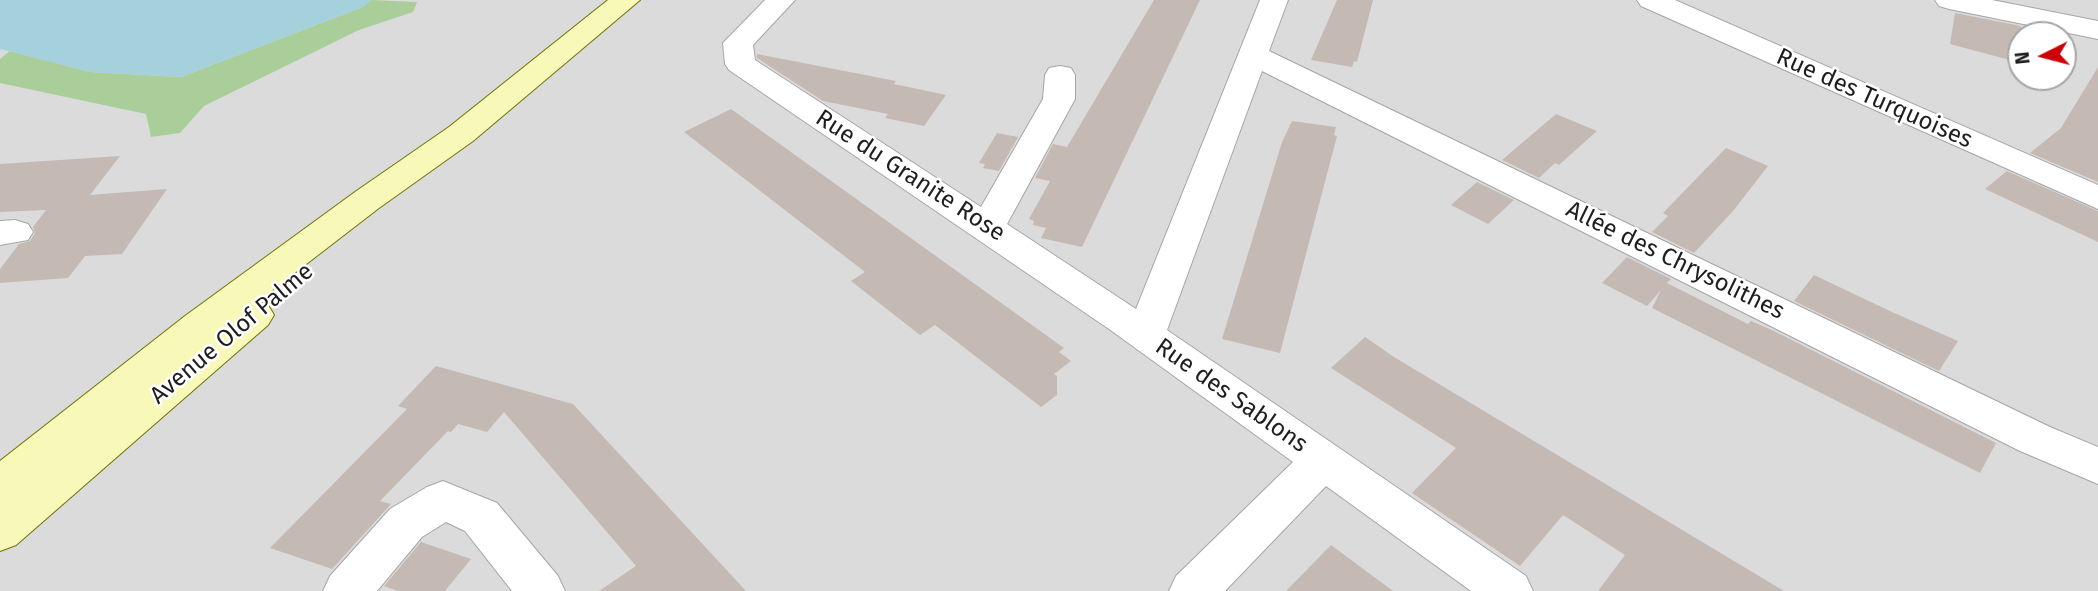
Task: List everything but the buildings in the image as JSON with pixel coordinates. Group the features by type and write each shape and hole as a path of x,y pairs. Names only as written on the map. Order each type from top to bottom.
{"main road":[{"name":"Avenue Olof Palme","path":"0,487 199,326 460,134 626,0"},
{"name":"Avenue Olof Palme","path":"0,531 393,200 460,134"}],"street":[{"name":"Rue du Granite Rose","path":"781,0 738,43 740,64 988,226 1145,336"},
{"name":"Rue des Sablons","path":"1193,591 1323,460 1145,336 1274,0"},
{"name":"Rue des Turquoises","path":"1651,0 2098,198"},
{"path":"1949,0 2098,30"},
{"name":"Allée des Chrysolithes","path":"1252,55 1594,204 2035,439 2098,466"},
{"path":"988,226 1059,99 1060,75"},
{"path":"1323,460 1509,591"},
{"path":"347,591 406,523 443,500 481,517 541,591"}],"shaded area":[{"path":"0,0 2098,0 2098,591 0,591"}],"green space":[{"path":"371,0 417,2 413,12 359,30 204,106 180,133 151,137 146,114 0,83 0,59 10,51 90,72 181,77 363,7"}],"water":[{"path":"0,0 371,0 363,7 181,77 90,72 0,49"}]}
